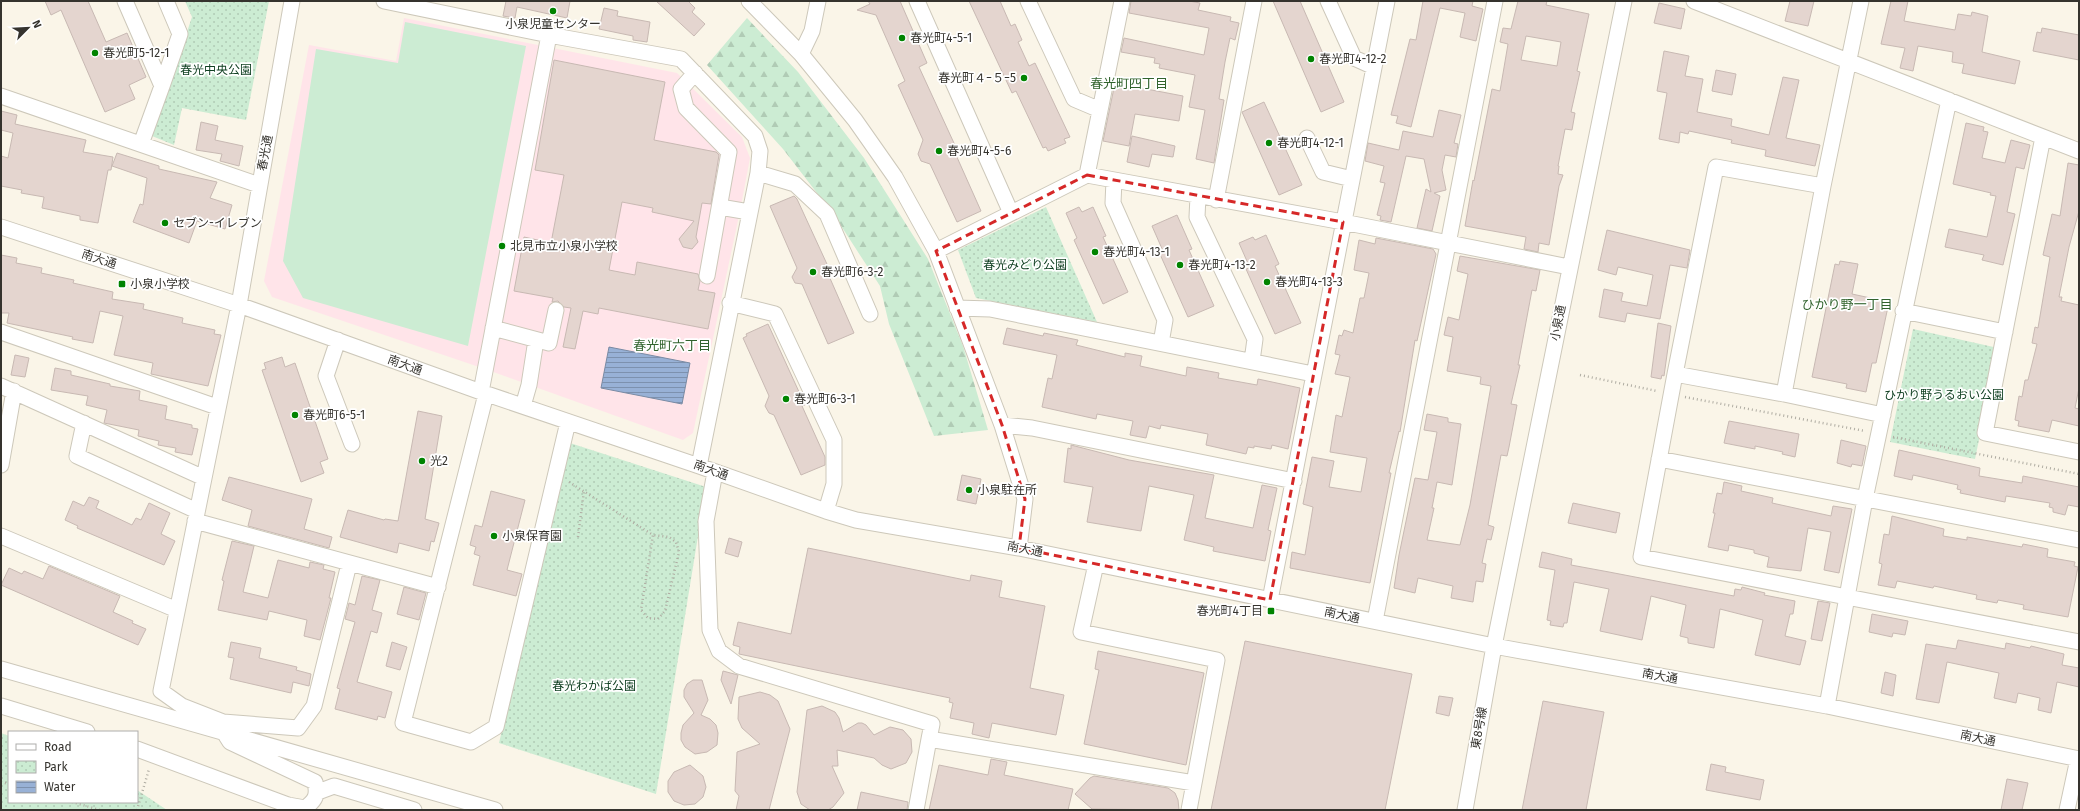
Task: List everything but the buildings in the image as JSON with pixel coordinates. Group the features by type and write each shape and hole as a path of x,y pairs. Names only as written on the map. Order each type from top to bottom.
{"street":[{"path":"125,1 162,86"},
{"path":"140,144 180,34 166,1"},
{"name":"春光通","path":"223,726 182,706 161,691 217,407 239,306 292,1"},
{"path":"384,1 548,35 681,59 755,136 760,151 758,173 730,303 698,466"},
{"path":"749,1 801,54 855,120 895,177 936,251 1002,425 1025,499 1019,548"},
{"path":"801,54 812,31 818,1"},
{"path":"917,1 1011,213"},
{"path":"1028,1 1074,99 1100,110"},
{"path":"1087,175 1122,1"},
{"path":"1216,200 1254,1"},
{"path":"1328,1 1354,58 1374,67"},
{"path":"1270,600 1387,1"},
{"path":"1374,621 1495,1"},
{"name":"小泉通","path":"1494,646 1569,267 1624,1"},
{"path":"1694,1 2079,151"},
{"path":"1784,394 1823,186 1850,62 1861,1"},
{"path":"548,35 493,328 483,393 438,587 403,723 471,742 496,727 568,422"},
{"path":"695,73 680,89 686,108 729,152 707,276"},
{"path":"1,96 259,185"},
{"path":"1827,706 1865,499 1949,100"},
{"path":"2043,137 1985,433 2079,452"},
{"path":"1307,138 1323,172 1352,179"},
{"path":"1823,186 1716,167 1641,557 2079,642"},
{"path":"758,173 795,184 827,214 870,314"},
{"path":"936,251 1087,175 1216,200 1343,222 1569,267"},
{"path":"1114,180 1113,203 1165,320 1161,343"},
{"path":"1198,196 1197,217 1255,338 1252,362"},
{"path":"720,207 749,212"},
{"name":"南大通","path":"1,227 239,306 338,340 483,393 856,520 1019,548 1494,646 1827,706 2078,759"},
{"path":"730,303 775,314 834,440 834,484 826,511"},
{"path":"957,308 990,309 1313,374"},
{"path":"493,328 549,343 556,310"},
{"path":"1904,311 2005,332"},
{"path":"1,332 217,407"},
{"path":"338,340 326,376 352,444"},
{"path":"523,406 529,385 536,340"},
{"path":"1675,374 1784,394 1882,415"},
{"path":"1,465 8,389 204,478"},
{"path":"84,423 77,456 196,516 349,564 438,587"},
{"path":"1002,425 1032,428 1294,481"},
{"path":"1660,459 2079,540"},
{"path":"715,472 706,521 710,630 719,651 739,666 932,724 916,810"},
{"path":"1,536 177,610"},
{"path":"223,726 298,728 314,706 349,564"},
{"path":"1096,564 1081,632 1217,660 1189,810"},
{"name":"東8号線","path":"1465,810 1494,646"},
{"path":"1,669 223,726 495,810"},
{"path":"1,706 84,731"},
{"path":"223,726 230,742 315,782 318,792"},
{"path":"929,739 1194,783"},
{"path":"138,749 288,805 305,808 313,802 318,792 334,786 414,810"},
{"path":"2067,810 2078,759"}],"path":[{"path":"1580,375 2079,474"},
{"path":"555,473 652,535 669,537 676,542 679,552 665,611 658,619 648,618 641,610 652,535"},
{"path":"578,537 584,491"},
{"path":"137,810 153,755"},
{"path":"76,803 100,810"}],"highlighted area":[{"path":"1087,175 1343,222 1270,600 1019,548 1025,499 1002,425 936,251"}],"shaded area":[{"name":"北見市立小泉小学校","path":"404,18 677,73 742,137 750,158 740,211 693,433 683,440 485,369 272,297 264,281 309,45 396,61"}],"green space":[{"name":"春光中央公園","path":"185,1 269,1 246,120 182,108 174,145 152,136 192,17"},
{"path":"747,18 798,72 864,158 928,259 963,346 988,430 934,436 889,324 880,286 834,215 783,149 707,65"},
{"path":"405,22 526,46 468,346 303,298 283,261 316,49 398,63"},
{"name":"春光みどり公園","path":"1046,207 1097,322 976,298 958,250"},
{"name":"ひかり野うるおい公園","path":"1913,329 1998,348 1975,459 1890,442"},
{"name":"春光わかば公園","path":"570,443 706,487 656,794 499,743"},
{"path":"1,733 8,736 8,803 138,803 138,791 167,810 1,810"}],"water":[{"path":"609,347 690,363 682,404 601,388"}],"place":[{"name":"小泉児童センター","path":"553,11"},
{"name":"春光町4-5-1","path":"902,38"},
{"name":"春光町5-12-1","path":"95,53"},
{"name":"春光町4-12-2","path":"1311,59"},
{"name":"春光町４−５−5","path":"1024,78"},
{"name":"春光町4-12-1","path":"1269,143"},
{"name":"春光町4-5-6","path":"939,151"},
{"name":"セブン-イレブン","path":"165,223"},
{"name":"北見市立小泉小学校","path":"502,246"},
{"name":"春光町4-13-1","path":"1095,252"},
{"name":"春光町4-13-2","path":"1180,265"},
{"name":"春光町6-3-2","path":"813,272"},
{"name":"春光町4-13-3","path":"1267,282"},
{"name":"小泉小学校","path":"122,284"},
{"name":"春光町6-3-1","path":"786,399"},
{"name":"春光町6-5-1","path":"295,415"},
{"name":"光2","path":"422,461"},
{"name":"小泉駐在所","path":"969,490"},
{"name":"小泉保育園","path":"494,536"},
{"name":"春光町4丁目","path":"1271,611"}],"district":[{"name":"春光町四丁目","path":"1129,83"},
{"name":"ひかり野一丁目","path":"1847,304"},
{"name":"春光町六丁目","path":"672,345"}]}
